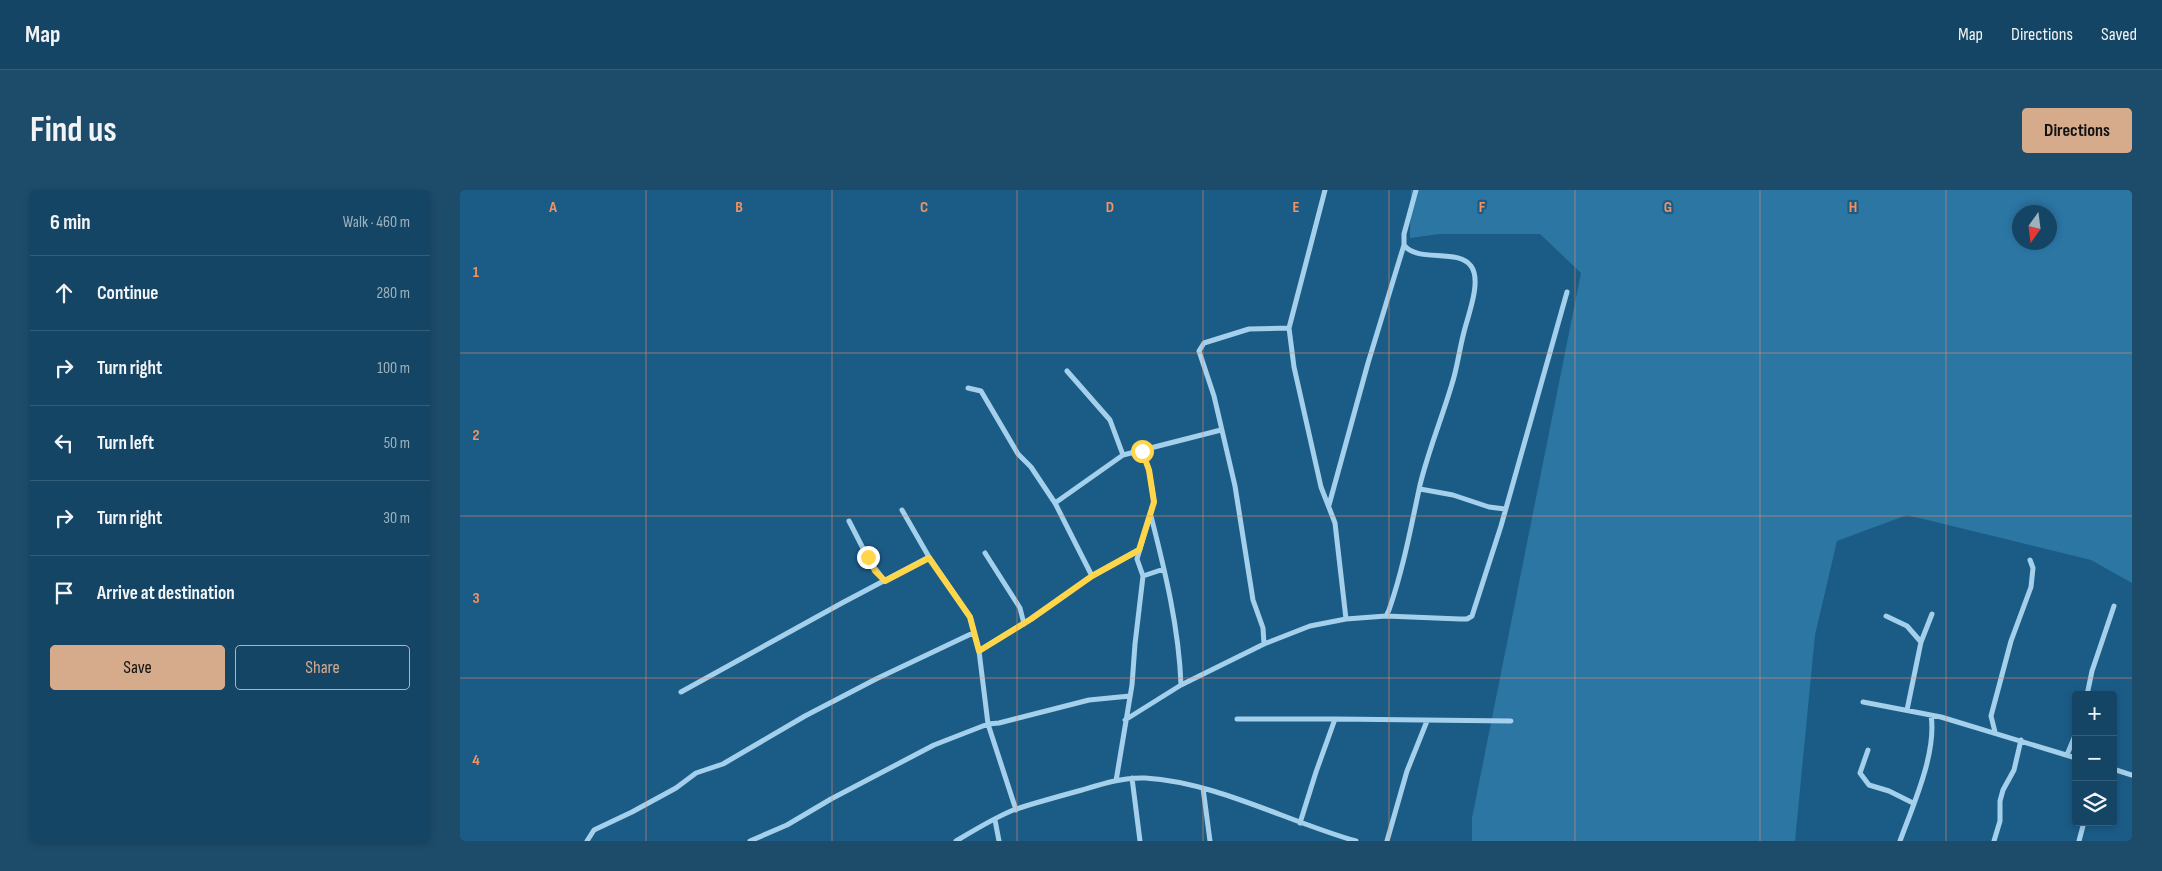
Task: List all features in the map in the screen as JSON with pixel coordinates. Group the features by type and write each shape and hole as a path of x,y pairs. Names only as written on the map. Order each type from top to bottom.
{"street":[{"path":"1325,190 1289,328 1294,367 1321,487 1336,528 1346,620"},
{"path":"1329,506 1368,363 1404,245 1404,234 1416,190"},
{"path":"1386,616 1414,518 1420,489 1455,375 1472,305 1474,280 1471,266 1463,260 1414,252 1404,245"},
{"path":"1126,720 1181,685 1264,644 1310,626 1386,616 1467,619 1472,616 1505,509 1567,292"},
{"path":"1264,644 1264,628 1254,600 1235,486 1214,396 1199,356 1200,346 1204,342 1249,329 1289,328"},
{"path":"1067,371 1110,420 1123,455"},
{"path":"968,388 981,391 1018,454 1031,467 1055,503 1092,576"},
{"path":"1055,503 1123,455 1221,430"},
{"path":"1116,781 1130,696 1143,576 1137,559 1154,502 1149,470 1142,451"},
{"path":"1420,489 1453,495 1489,507 1505,509"},
{"path":"902,510 929,558 970,617 979,651 988,724 1016,810"},
{"path":"1151,515 1164,569 1180,656 1181,685"},
{"path":"849,521 870,562 885,581"},
{"path":"979,651 1024,624 1092,576 1139,550"},
{"path":"985,553 1020,608 1024,624"},
{"path":"681,692 929,558"},
{"path":"1995,732 1990,716 2011,641 2031,587 2033,568 2030,560"},
{"path":"1143,576 1164,569"},
{"path":"2088,691 2092,671 2114,606"},
{"path":"1907,710 1921,642 1932,614"},
{"path":"1886,616 1907,626 1921,642"},
{"path":"586,841 594,830 676,788 696,774 723,764 805,716 876,679 974,633"},
{"path":"750,841 762,839 934,745 988,724 999,723 1089,700 1130,696"},
{"path":"1863,702 1931,715 1995,732 2072,757"},
{"path":"1900,841 1930,746 1933,725 1931,715"},
{"path":"1237,719 1368,718 1427,721 1511,721"},
{"path":"1300,823 1335,719"},
{"path":"1386,841 1407,771 1427,721"},
{"path":"2067,755 2075,736"},
{"path":"1994,841 2000,821 2000,802 2003,790 2014,770 2021,740"},
{"path":"1868,750 1860,773 1867,783 1913,803"},
{"path":"2117,769 2132,775"},
{"path":"1132,778 1140,841"},
{"path":"956,841 1016,810 1116,781 1145,778 1203,788 1356,841"},
{"path":"1203,788 1210,841"},
{"path":"995,820 999,841"},
{"path":"2079,841 2083,826"}],"shaded area":[{"path":"1411,190 2132,190 2132,583 2091,560 1907,515 1837,541 1815,635 1795,841 1472,841 1472,818 1581,273 1540,234 1439,234 1410,238"}],"route":[{"path":"868,557 875,571 885,581 929,558 970,617 979,651 1031,619 1092,576 1139,550 1154,502 1149,470 1142,451"}]}
